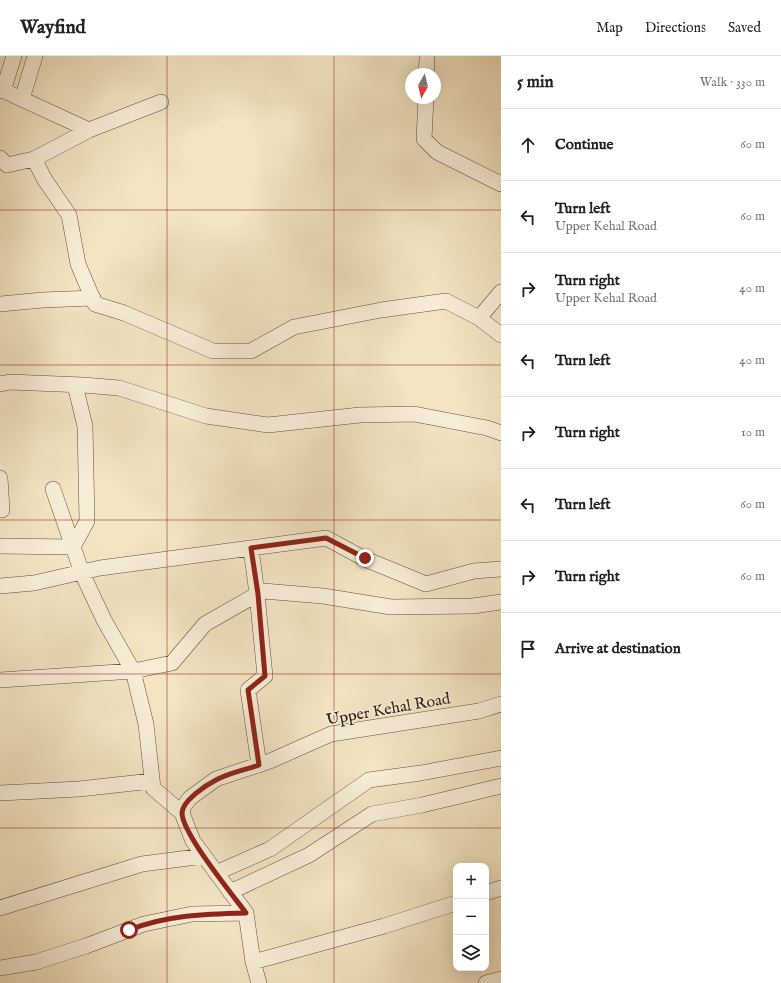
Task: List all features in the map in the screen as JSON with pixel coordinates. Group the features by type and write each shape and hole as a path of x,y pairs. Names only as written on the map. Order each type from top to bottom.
{"street":[{"path":"14,56 2,90 89,130"},
{"path":"22,99 35,56"},
{"path":"0,158 7,165 34,159 89,130 161,102"},
{"path":"426,104 424,139 437,152 501,184"},
{"path":"34,159 45,180 69,215 78,264 95,304 124,313 213,351 251,351 294,327 381,310 446,301 480,318 501,335"},
{"path":"480,318 501,292"},
{"path":"0,304 43,300 93,298"},
{"path":"0,384 10,382 119,388 206,416 268,425 360,416 414,414 501,433"},
{"path":"72,548 87,521 85,426 75,385"},
{"path":"0,478 2,510 0,510"},
{"path":"53,489 72,548 82,573 104,620 133,671 146,724 153,788 182,813 193,841 246,913 253,962 259,983"},
{"path":"0,586 34,583 100,568 326,538 365,558 426,584 474,571 501,569"},
{"path":"0,546 72,548"},
{"path":"251,548 258,594 265,676 248,690 259,765"},
{"path":"0,680 133,671 172,663 205,624 263,591 322,596 391,607 473,606 501,602"},
{"name":"Upper Kehal Road","path":"182,813 184,806 190,798 216,779 259,765 331,734 479,711 501,704"},
{"path":"216,873 270,849 369,780 421,773 501,758"},
{"path":"0,793 79,789 152,781"},
{"path":"230,892 309,855 372,814 422,805 501,786"},
{"path":"0,908 142,864 204,856"},
{"path":"489,892 501,888"},
{"path":"253,962 384,926 453,903"},
{"path":"0,968 36,962 86,946 144,924 192,914 246,913"},
{"path":"486,983 501,979"}],"route":[{"path":"129,930 144,924 192,914 246,913 193,841 182,813 184,806 190,798 216,779 259,765 248,690 265,676 258,594 251,548 326,538 365,558"}]}
